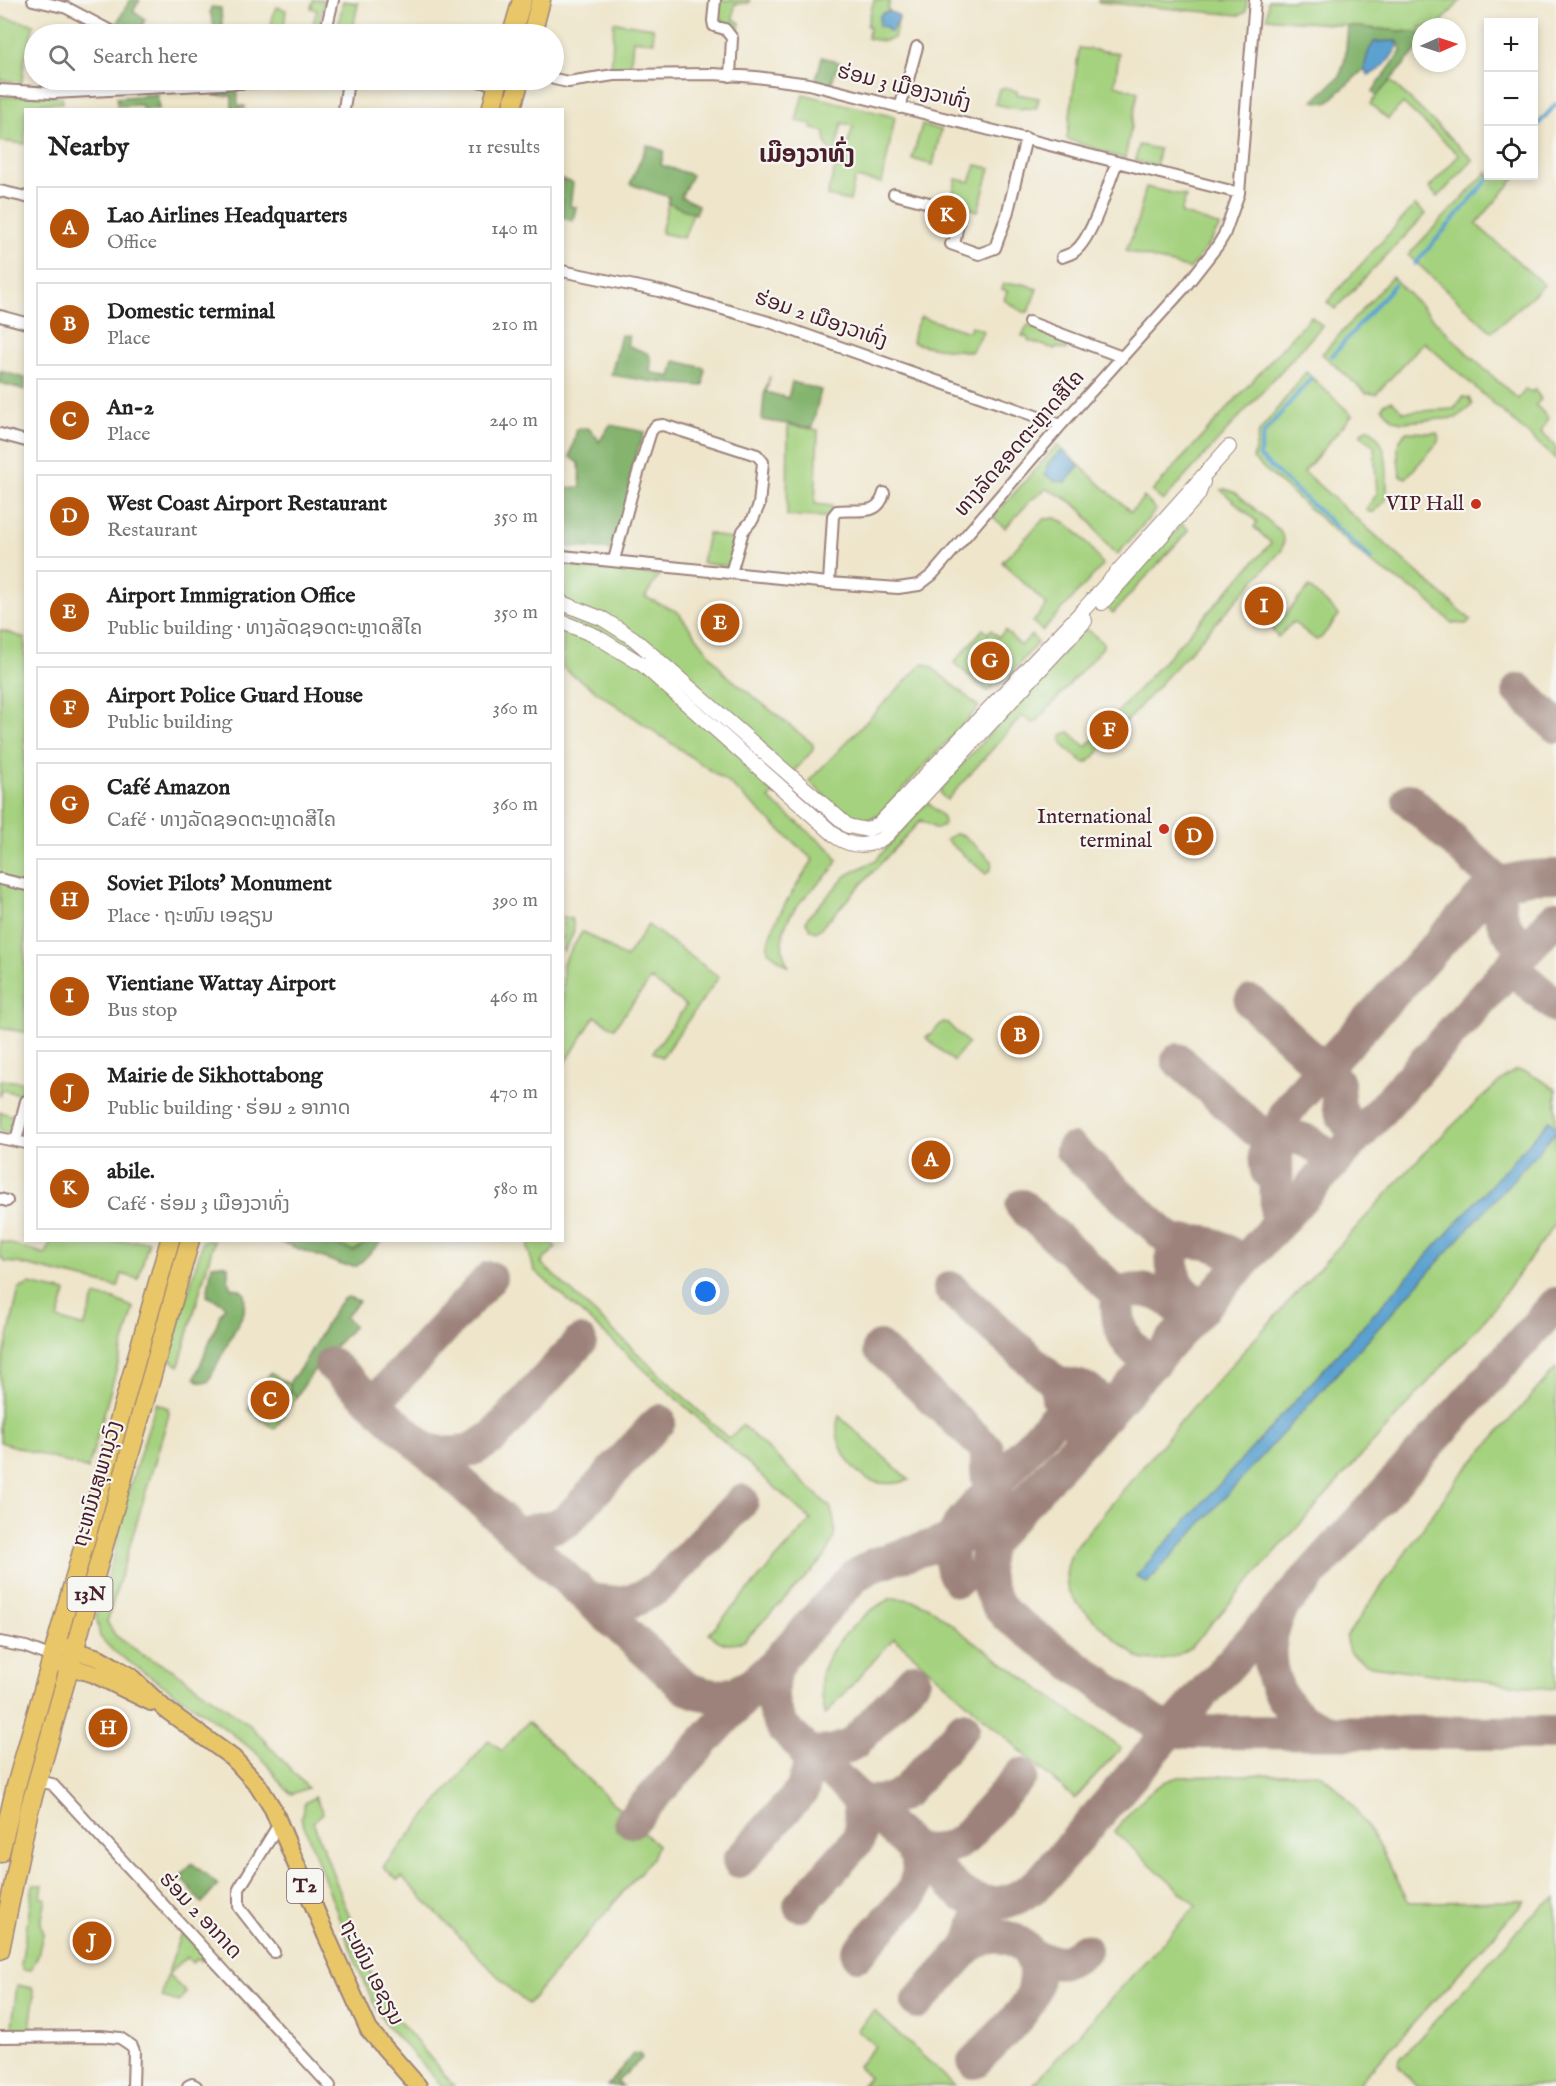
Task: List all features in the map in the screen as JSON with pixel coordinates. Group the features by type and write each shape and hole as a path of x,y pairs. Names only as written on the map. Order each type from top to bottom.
{"highway":[{"path":"515,24 522,0"},
{"path":"535,24 541,0"},
{"path":"491,108 496,90"},
{"path":"512,108 517,90"},
{"name":"ຖະຫນົນສຸພານຸວົງ","path":"1,1847 16,1786 169,1242"},
{"name":"ຖະຫນົນສຸພານຸວົງ","path":"0,1950 28,1814 189,1242"}],"main road":[{"name":"ຖະໜົນ ເອຊຽນ","path":"53,1654 72,1659 94,1674 165,1709 233,1758 258,1785 273,1809 369,2030 418,2086"}],"street":[{"path":"33,0 67,8 97,24"},
{"path":"327,24 333,0"},
{"path":"715,0 714,26 724,29 732,38 730,76"},
{"name":"ທາງລັດຊອດຕະຫຼາດສີໄຄ","path":"564,556 898,588 919,585 932,575 1061,425 1185,287 1218,245 1229,224 1239,193 1255,0"},
{"path":"900,108 917,47"},
{"name":"ຮ່ອມ 3 ເມືອງວາທົ່ງ","path":"564,81 614,75 730,76 809,84 1239,193"},
{"path":"0,90 53,93 104,90"},
{"path":"344,108 347,90"},
{"path":"894,194 957,210 960,213 952,244 979,254 994,248 1007,215 1026,138"},
{"path":"1062,257 1074,252 1083,242 1097,214 1116,162"},
{"path":"0,191 24,197"},
{"name":"ຮ່ອມ 2 ເມືອງວາທົ່ງ","path":"564,271 659,291 772,323 1061,425"},
{"path":"0,316 24,322"},
{"path":"1029,322 1122,357"},
{"path":"614,560 651,431 656,426 663,425 757,455 763,462 759,505 753,519 743,531 731,573"},
{"path":"0,434 24,440"},
{"path":"564,623 596,636 634,659 655,666 799,782 848,826 867,830 879,824 1085,608 1229,447"},
{"path":"564,604 603,619 633,638 655,666 788,795 845,843 866,845 880,841 934,786 1198,495 1207,471"},
{"path":"829,583 833,516 837,511 877,508 882,503 884,493"},
{"path":"788,795 799,782"},
{"path":"0,879 24,885"},
{"path":"0,1138 21,1142 24,1117"},
{"path":"0,1642 53,1654"},
{"name":"ຮ່ອມ 2 ອາກາດ","path":"37,1781 52,1784 330,2086"},
{"path":"274,1952 239,1907 238,1898 239,1889 279,1824"},
{"path":"0,2037 101,2036 120,2038 132,2046 134,2051 133,2086"},
{"path":"188,2086 192,2084 196,2086"}],"green space":[{"path":"130,0 140,0 133,11 145,20 143,24 116,24"},
{"path":"313,0 324,0 319,24 313,24 317,10 311,8"},
{"path":"720,0 750,0 749,3 735,4 733,19 740,23 737,37 717,18"},
{"path":"874,0 890,0 888,9 890,12 884,13 887,27 891,32 899,18 894,38 890,40 867,38 870,27 867,26"},
{"path":"1098,0 1247,0 1246,12 1240,15 1098,2"},
{"path":"1268,0 1461,0 1445,18 1412,18 1412,32 1267,18"},
{"path":"343,1 358,3 354,24 339,24"},
{"path":"211,7 221,8 222,24 213,24"},
{"path":"277,7 286,10 284,24 272,24 272,16"},
{"path":"0,17 34,24 24,24 22,82 0,80"},
{"path":"614,22 653,28 654,42 633,40 630,72 611,72"},
{"path":"1348,26 1412,32 1412,55 1377,96 1372,92 1401,52 1397,41 1374,42 1368,53 1364,69 1327,103 1313,101 1340,76 1345,59"},
{"path":"1079,48 1119,53 1115,85 1138,92 1125,159 1067,139"},
{"path":"822,57 839,62 830,87 815,84"},
{"path":"1390,80 1473,160 1438,197 1429,188 1459,155 1403,103 1388,119 1370,104"},
{"path":"999,89 1017,91 1017,94 1039,98 1036,109 1022,108 1021,110 995,104"},
{"path":"237,90 238,106 245,106 245,108 232,108 232,96 215,95 215,91"},
{"path":"157,94 159,108 142,108 142,105 117,106 117,98"},
{"path":"803,94 895,117 882,183 855,178 850,201 827,196 835,168 841,169 853,126 842,123 835,152 830,149 825,139 825,132 812,129 812,124 796,121"},
{"path":"39,95 62,97 63,99 62,103 41,103 40,108 24,108 24,144 0,141 0,97"},
{"path":"922,125 941,130 933,165 912,159"},
{"path":"647,145 664,151 661,165 692,175 681,197 698,205 696,214 668,203 669,197 630,184"},
{"path":"1139,145 1159,149 1156,166 1135,161"},
{"path":"976,165 990,168 978,211 951,202 956,179 970,182"},
{"path":"1484,175 1484,180 1514,180 1476,224 1544,285 1492,332 1408,255"},
{"path":"564,180 573,183 570,206 576,207 573,221 564,218"},
{"path":"1146,187 1186,196 1181,213 1220,226 1190,269 1126,251 1137,223"},
{"path":"668,203 693,213 684,238 661,233"},
{"path":"1415,205 1426,214 1335,309 1327,302"},
{"path":"1392,277 1470,356 1518,399 1526,389 1531,392 1535,390 1541,399 1536,405 1548,418 1541,432 1556,447 1556,459 1424,342 1376,394 1366,393 1322,354"},
{"path":"1004,284 1024,284 1037,289 1028,312 1023,312 1004,300 1007,291 1002,289"},
{"path":"1311,316 1322,326 1163,501 1152,492"},
{"path":"921,317 969,332 971,326 984,331 971,352 927,346 912,342 915,328"},
{"path":"1028,325 1068,341 1066,350 1029,341 1027,337 1022,336"},
{"path":"621,335 629,336 627,345 649,354 650,372 671,377 675,361 705,368 703,386 611,375"},
{"path":"0,371 24,378 24,390 0,383"},
{"path":"1306,372 1352,415 1304,472 1471,620 1466,624 1452,623 1422,595 1372,564 1253,459 1259,432"},
{"path":"770,376 766,392 788,398 792,382 821,390 812,428 762,420 764,395"},
{"path":"1463,397 1469,398 1472,405 1456,418 1402,422 1394,420 1382,408 1385,403 1392,401 1404,412 1454,409"},
{"path":"610,425 645,432 633,464 628,497 615,550 564,546 564,488 581,487 579,463 570,457 577,429 588,428 599,442"},
{"path":"788,425 818,430 815,504 832,506 830,517 787,516"},
{"path":"1369,428 1381,442 1387,467 1387,496 1374,512 1366,509 1377,494 1374,446 1361,435 1362,431"},
{"path":"1407,432 1437,433 1439,441 1406,478 1400,476 1398,446"},
{"path":"1057,445 1063,450 1048,463 1066,482 1079,465 1131,512 1144,497 1156,510 1117,555 1075,504 1046,489 1031,500 1005,528 993,517"},
{"path":"1221,490 1236,493 1280,531 1284,540 1282,550 1093,758 1084,763 1065,747 1061,739 1062,735 1069,732 1086,747 1271,543 1254,527 1257,522"},
{"path":"1056,518 1077,532 1103,565 1042,631 1033,622 1047,605 1002,562 1044,519"},
{"path":"1182,524 1189,530 1113,613 1106,607"},
{"path":"708,533 742,542 733,567 702,563"},
{"path":"564,566 659,575 645,597 678,612 724,673 813,744 813,750 769,799 832,851 837,860 832,870 800,902 785,925 782,938 783,952 789,967 768,951 769,942 778,918 813,860 730,784 564,669"},
{"path":"1309,587 1339,615 1321,638 1316,640 1293,622 1278,637 1272,630"},
{"path":"983,629 988,633 991,630 999,637 1005,630 1021,646 1031,635 1038,642 1009,676 987,691 954,663"},
{"path":"0,630 24,638 24,1032 0,1028"},
{"path":"1083,630 1088,630 1103,643 1103,647 1036,722 1032,723 1022,716 947,800 945,799 941,788"},
{"path":"922,664 929,665 979,707 879,815 869,819 850,816 809,781"},
{"path":"927,802 943,817 944,825 936,829 921,820 821,928 816,932 811,930 806,922 808,917 847,875 876,860"},
{"path":"954,834 963,835 992,861 991,869 986,874 946,840"},
{"path":"564,917 572,919 574,928 564,950"},
{"path":"648,925 719,977 662,1057 653,1052 686,1006 651,979 614,1028 595,1016 564,1065 564,961 582,932 626,958"},
{"path":"943,1022 947,1023 968,1043 953,1061 926,1038"},
{"path":"1516,1070 1527,1072 1556,1089 1556,1223 1488,1316 1190,1648 1173,1657 1161,1660 1142,1659 1135,1655 1090,1616 1068,1590 1067,1570 1073,1550 1192,1408 1422,1155 1475,1104"},
{"path":"0,1080 22,1082 20,1094 2,1090 0,1097"},
{"path":"0,1112 15,1116 12,1133 0,1131"},
{"path":"0,1241 46,1254 51,1242 149,1242 138,1279 122,1274 118,1287 5,1262 0,1257"},
{"path":"203,1242 214,1242 179,1366 171,1360 170,1355"},
{"path":"281,1242 326,1242 354,1251 367,1242 381,1242 357,1266 342,1265"},
{"path":"326,1242 367,1242 355,1251"},
{"path":"530,1242 550,1242 556,1247 541,1263 729,1439 742,1425 830,1507 835,1527 831,1545 824,1558 744,1641 725,1644 709,1634 811,1520 534,1270 528,1248"},
{"path":"212,1265 228,1266 231,1288 239,1289 245,1294 244,1312 208,1382 200,1382 195,1378 225,1307 222,1303 207,1296"},
{"path":"29,1284 66,1292 58,1319 84,1327 95,1296 114,1299 134,1308 88,1469 0,1442 0,1373 19,1289"},
{"path":"348,1297 359,1301 345,1317 354,1326 316,1367 297,1396 290,1391 290,1381 302,1366 335,1309 343,1299"},
{"path":"1556,1368 1556,1688 1546,1689 1371,1666 1357,1658 1350,1652 1346,1637 1459,1477"},
{"path":"270,1373 290,1385 290,1391 297,1396 275,1429 248,1410"},
{"path":"156,1403 168,1408 169,1414 107,1622 115,1635 143,1655 173,1670 250,1725 308,1788 292,1794 282,1785 266,1763 239,1739 112,1650 100,1637 96,1615 114,1555 123,1509"},
{"path":"839,1416 909,1480 882,1483 872,1481 857,1471 844,1454 840,1444 837,1434"},
{"path":"892,1598 921,1603 935,1611 1121,1748 1075,1799 894,1638 825,1715 821,1678 832,1651 861,1619"},
{"path":"528,1722 657,1845 652,1858 528,2004 512,1991 402,1877 398,1881 383,1867 489,1740 502,1751"},
{"path":"1318,1773 1346,1798 1370,1831 1409,1902 1525,1901 1356,2086 1031,2086 1196,1906 1114,1831 1135,1806 1150,1792 1178,1777"},
{"path":"315,1797 323,1813 313,1822 377,1988 390,2010 454,2086 442,2086 386,2024 374,2004 358,1968 301,1817 305,1803"},
{"path":"192,1863 218,1885 202,1903 180,1877"},
{"path":"33,1885 43,1885 41,1897 46,1899 41,1923 43,1934 38,1955 31,1970 23,1970 21,1965"},
{"path":"1556,1898 1556,2086 1417,2086 1399,2067 1400,2059 1531,1916"},
{"path":"185,1932 207,1956 200,1962 197,1959 192,1963 187,1957 168,1974 186,1993 179,2002 162,1997 163,1989 179,1938"},
{"path":"17,1985 32,1988 34,1996 30,2030 19,2034 12,2026"},
{"path":"874,2011 955,2086 861,2086 869,2077 858,2066 875,2046 857,2030"},
{"path":"639,2053 642,2058 617,2082 623,2086 607,2086 633,2054"}],"water":[{"path":"890,12 898,15 899,18 891,32 887,27 879,26 880,15"},
{"path":"1397,41 1398,46 1386,64 1378,71 1368,75 1364,69 1368,53 1374,42"},
{"path":"1063,450 1079,465 1066,482 1055,481 1045,475 1048,463"},
{"path":"1550,1120 1556,1127 1556,1132 1147,1583 1136,1576"}],"waterway":[{"path":"1537,126 1556,104"},
{"path":"1415,264 1488,180"},
{"path":"1332,356 1394,285"},
{"path":"1311,378 1264,433 1259,456 1371,559"}],"taxiway":[{"path":"1519,690 1556,726"},
{"path":"1409,800 1500,884 1499,903 1503,921 1513,936 1528,948"},
{"path":"1277,1226 1276,1147 1286,1113 1299,1096 1486,892 1520,879 1556,876"},
{"path":"1556,917 1003,1528 990,1545 986,1564 991,1592 1007,1616 1150,1720 1171,1730 1191,1732 1556,1733"},
{"path":"1511,967 1556,1006"},
{"path":"1251,1002 1338,1083 1341,1112 1349,1124 1361,1134"},
{"path":"1178,1060 1267,1140 1265,1156 1267,1171"},
{"path":"1267,1140 1287,1137 1304,1140 1319,1149 1332,1165"},
{"path":"1072,1150 1173,1243 1176,1282 1186,1294 1204,1307"},
{"path":"1022,1206 1118,1294 1118,1315 1124,1335 1136,1350 1155,1361"},
{"path":"1173,1243 1202,1242 1220,1247 1234,1258 1240,1267"},
{"path":"374,1403 490,1278"},
{"path":"950,1288 1057,1384 1062,1407 1078,1424"},
{"path":"1118,1294 1139,1290 1158,1294 1175,1305 1187,1323"},
{"path":"783,1654 772,1681 772,1701 783,1728 962,1894 984,1902 1013,1900 1040,1882 1199,1698 1556,1304"},
{"path":"423,1448 443,1453 460,1452 477,1447 494,1436 580,1342"},
{"path":"879,1348 987,1449 990,1487 1000,1500 1018,1511"},
{"path":"331,1364 686,1688 709,1695 729,1695 747,1687 766,1672"},
{"path":"1057,1384 1073,1385 1087,1390 1099,1400 1106,1415"},
{"path":"958,1580 952,1566 951,1553 959,1525 1062,1410"},
{"path":"518,1533 555,1526 567,1521 659,1421"},
{"path":"591,1600 612,1603 628,1602 652,1591 662,1584 742,1501"},
{"path":"631,1821 855,1576 875,1564 981,1531 1010,1516"},
{"path":"1281,1611 1273,1629 1270,1647 1275,1683 1284,1700 1296,1714 1311,1724 1329,1731"},
{"path":"810,1753 833,1751 854,1743 914,1679"},
{"path":"861,1801 885,1801 906,1791 963,1727"},
{"path":"739,1861 802,1791 810,1766 804,1748"},
{"path":"913,1850 940,1850 964,1839 1021,1775"},
{"path":"800,1905 858,1840 861,1830 858,1798"},
{"path":"857,1954 913,1892 919,1871 917,1853"},
{"path":"918,2002 970,1945 976,1924"},
{"path":"970,1945 986,1938 1001,1937 1014,1940 1024,1947 1031,1957 1035,1970 1035,1985 1026,2007 974,2062"},
{"path":"1031,1957 1059,1962 1071,1959 1084,1950"}],"place":[{"name":"abile.","path":"947,215"},
{"name":"VIP Hall","path":"1476,504"},
{"name":"Vientiane Wattay Airport","path":"1264,606"},
{"name":"Airport Immigration Office","path":"720,623"},
{"name":"Café Amazon","path":"990,661"},
{"name":"Airport Police Guard House","path":"1109,730"},
{"name":"International terminal","path":"1164,829"},
{"name":"West Coast Airport Restaurant","path":"1194,836"},
{"name":"Domestic terminal","path":"1020,1035"},
{"name":"Lao Airlines Headquarters","path":"931,1160"},
{"name":"An-2","path":"270,1400"},
{"name":"Soviet Pilots' Monument","path":"108,1728"},
{"name":"Mairie de Sikhottabong","path":"92,1941"}],"district":[{"name":"ເມືອງວາທົ່ງ","path":"807,155"}]}
